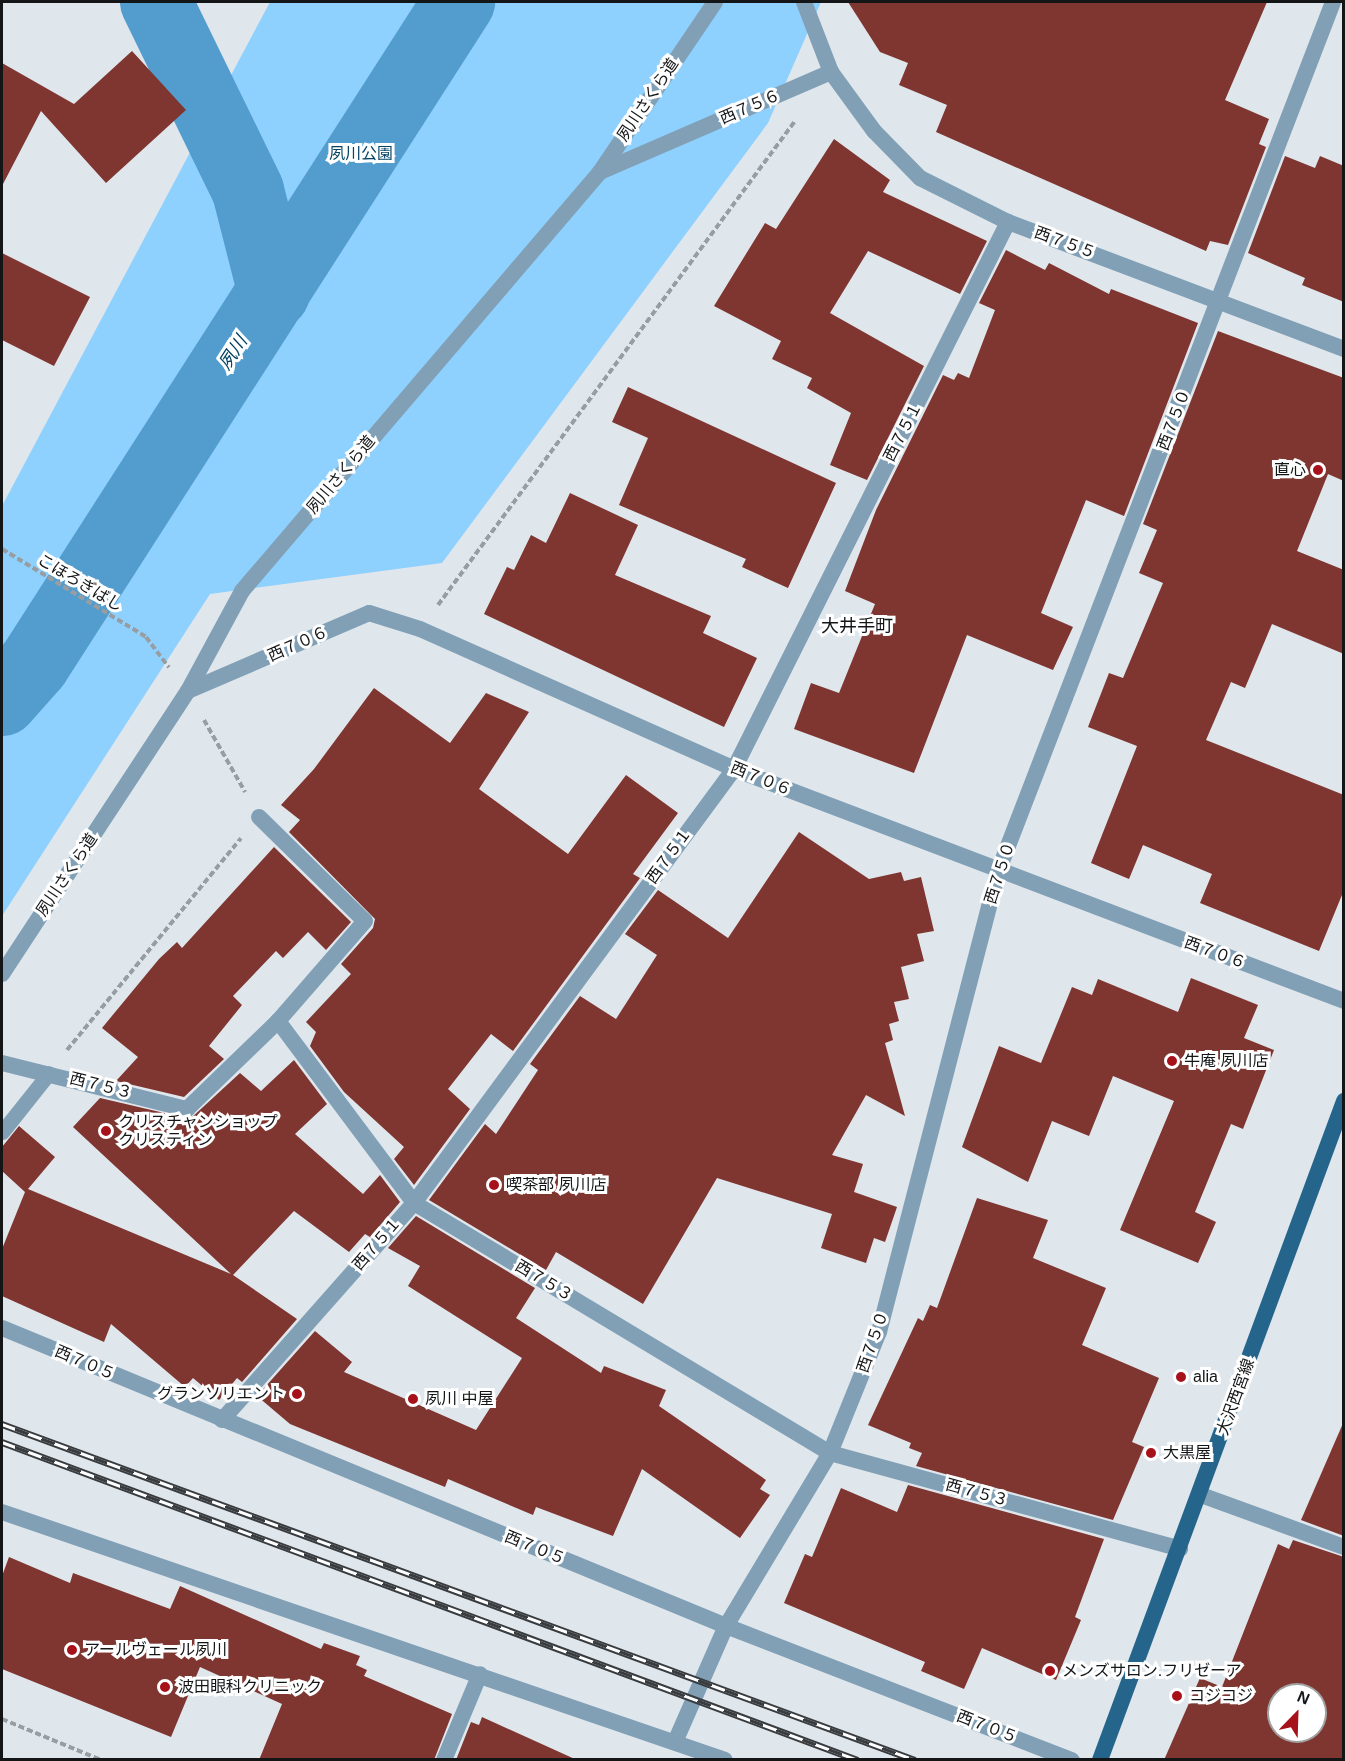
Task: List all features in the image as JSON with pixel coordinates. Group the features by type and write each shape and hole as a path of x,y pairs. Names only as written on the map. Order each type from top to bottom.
{"main road":[{"name":"大沢西宮線","path":"1100,1760 1201,1495 1344,1101"}],"street":[{"name":"夙川さくら道","path":"2,974 188,692 242,591 600,172 714,2"},
{"path":"804,2 831,72"},
{"name":"西７５０","path":"675,1742 726,1626 830,1453 879,1332 998,872 1220,301 1333,2"},
{"name":"西７５６","path":"600,172 831,72"},
{"name":"西７５５","path":"831,72 874,131 920,178 1008,222 1344,348"},
{"name":"西７５１","path":"222,1420 414,1203 734,769 1008,222"},
{"name":"西７０６","path":"188,692 369,613 420,629 734,769 998,872 1344,1001"},
{"path":"259,817 365,921 278,1021"},
{"name":"西７５３","path":"2,1063 187,1109 278,1021 414,1203 830,1453 1180,1549"},
{"name":"西７０５","path":"2,1328 726,1626 1072,1760"},
{"path":"1201,1495 1344,1547"},
{"path":"2,1512 480,1674 725,1760"},
{"path":"444,1760 480,1674"}],"lane":[{"path":"2,1132 48,1073"}],"path":[{"path":"420,629 803,110"},
{"name":"こほろぎばし","path":"2,549 146,637"},
{"path":"48,1073 259,817 188,692"},
{"path":"2,1719 101,1760"}],"green space":[{"name":"夙川公園","path":"270,2 821,2 768,123 442,563 210,594 2,916 2,506"}],"building":[{"path":"848,2 1267,2 1225,100 1269,119 1259,144 1266,147 1228,245 1210,241 1206,251 936,132 947,105 899,85 908,63 880,52"},
{"path":"132,51 186,110 106,183 41,111 2,186 2,63 74,104"},
{"path":"834,139 890,180 883,192 987,241 960,294 868,251 830,313 924,366 867,480 830,465 851,413 807,388 812,378 772,359 781,341 714,306 765,223 776,229"},
{"path":"1285,156 1315,168 1320,156 1344,166 1344,302 1302,285 1305,278 1248,253"},
{"path":"1006,250 1045,270 1049,263 1109,294 1111,289 1198,323 1124,516 1086,500 1041,613 1073,627 1053,670 967,635 914,773 794,729 811,683 839,693 875,604 845,591 876,510 943,375 954,380 958,373 969,378 995,310 979,303"},
{"path":"2,253 90,297 54,366 2,340"},
{"path":"1218,331 1344,378 1344,481 1328,474 1297,551 1344,570 1344,654 1272,624 1245,688 1231,682 1206,740 1344,795 1344,890 1319,951 1200,903 1212,874 1143,845 1129,879 1091,863 1137,746 1088,727 1109,673 1123,678 1163,583 1139,573 1157,530 1143,524"},
{"path":"628,387 836,483 788,588 742,567 746,559 619,505 648,438 612,422"},
{"path":"570,493 638,525 615,575 711,616 703,633 757,658 724,727 484,614 507,567 514,570 531,535 546,543"},
{"path":"374,688 450,743 486,693 529,712 479,789 568,854 626,775 678,813 633,874 640,878 513,1051 491,1034 448,1089 470,1109 414,1185 394,1159 404,1147 344,1092 310,1046 316,1032 306,1022 351,974 341,964 373,928 375,919 289,832 300,820 281,805 314,769"},
{"path":"799,832 869,879 901,872 904,881 921,877 934,931 917,934 924,961 901,967 909,999 894,1002 899,1021 889,1024 893,1040 885,1043 905,1116 866,1095 832,1155 863,1164 854,1192 897,1207 885,1242 874,1238 866,1263 821,1248 832,1214 717,1178 643,1304 556,1252 546,1270 429,1200 485,1124 496,1134 538,1070 530,1064 580,996 616,1019 657,955 625,934 658,890 728,938"},
{"path":"274,847 351,922 326,950 308,932 283,958 276,951 233,996 242,1005 209,1046 224,1059 184,1097 116,1081 138,1057 102,1028 159,959 177,942 182,948"},
{"path":"1191,978 1258,1005 1244,1038 1274,1050 1243,1129 1231,1124 1195,1212 1216,1222 1198,1263 1120,1230 1174,1101 1113,1076 1089,1136 1052,1121 1028,1182 962,1147 999,1046 1041,1063 1072,987 1092,995 1098,979 1178,1012"},
{"path":"294,1060 327,1104 295,1134 363,1194 380,1175 400,1202 370,1237 365,1234 349,1252 294,1211 233,1275 297,1319 242,1382 237,1378 219,1400 193,1378 185,1387 111,1324 104,1342 2,1296 2,1249 25,1192 2,1171 2,1147 19,1126 55,1157 28,1189 231,1274 73,1127 100,1098 190,1119 240,1073 261,1091"},
{"path":"977,1198 1048,1220 1033,1258 1106,1288 1082,1345 1159,1378 1132,1442 1144,1447 1113,1520 916,1466 922,1453 909,1448 911,1443 868,1425 918,1318 923,1321 930,1305 937,1308"},
{"path":"416,1216 535,1288 516,1318 601,1373 604,1366 666,1390 659,1406 766,1480 760,1489 770,1495 740,1538 642,1469 613,1536 536,1507 533,1515 448,1479 445,1487 290,1424 257,1396 315,1331 352,1362 344,1372 476,1430 522,1358 408,1286 420,1266 388,1248"},
{"path":"1344,1421 1344,1536 1301,1520"},
{"path":"908,1485 1104,1539 1075,1617 1081,1620 1056,1680 982,1648 964,1689 921,1671 925,1662 784,1603 805,1554 812,1557 841,1488 897,1512"},
{"path":"1293,1540 1344,1557 1344,1760 1164,1760 1200,1678 1222,1687 1278,1544 1289,1549"},
{"path":"9,1557 70,1583 73,1573 170,1609 180,1586 321,1649 324,1643 360,1656 356,1665 367,1670 364,1676 452,1714 434,1760 259,1760 282,1704 200,1667 171,1737 2,1669 2,1576"},
{"path":"482,1717 577,1760 456,1760 471,1722 479,1725"}],"waterway":[{"path":"156,2 248,191 274,293"},
{"name":"夙川","path":"2,700 34,664 459,2"}],"railway":[{"path":"2,1424 915,1760"},
{"path":"2,1442 858,1760"}],"place":[{"name":"直心","path":"1318,470"},
{"name":"牛庵 夙川店","path":"1172,1061"},
{"name":"クリスチャンショップ クリスティン","path":"106,1131"},
{"name":"喫茶部 夙川店","path":"494,1185"},
{"name":"alia","path":"1181,1377"},
{"name":"グランソリエント","path":"297,1394"},
{"name":"夙川 中屋","path":"413,1399"},
{"name":"大黒屋","path":"1151,1453"},
{"name":"アールヴェール夙川","path":"72,1650"},
{"name":"メンズサロン.フリゼーア","path":"1050,1671"},
{"name":"波田眼科クリニック","path":"165,1687"},
{"name":"コジコジ","path":"1177,1696"}],"district":[{"name":"大井手町","path":"857,626"}]}
